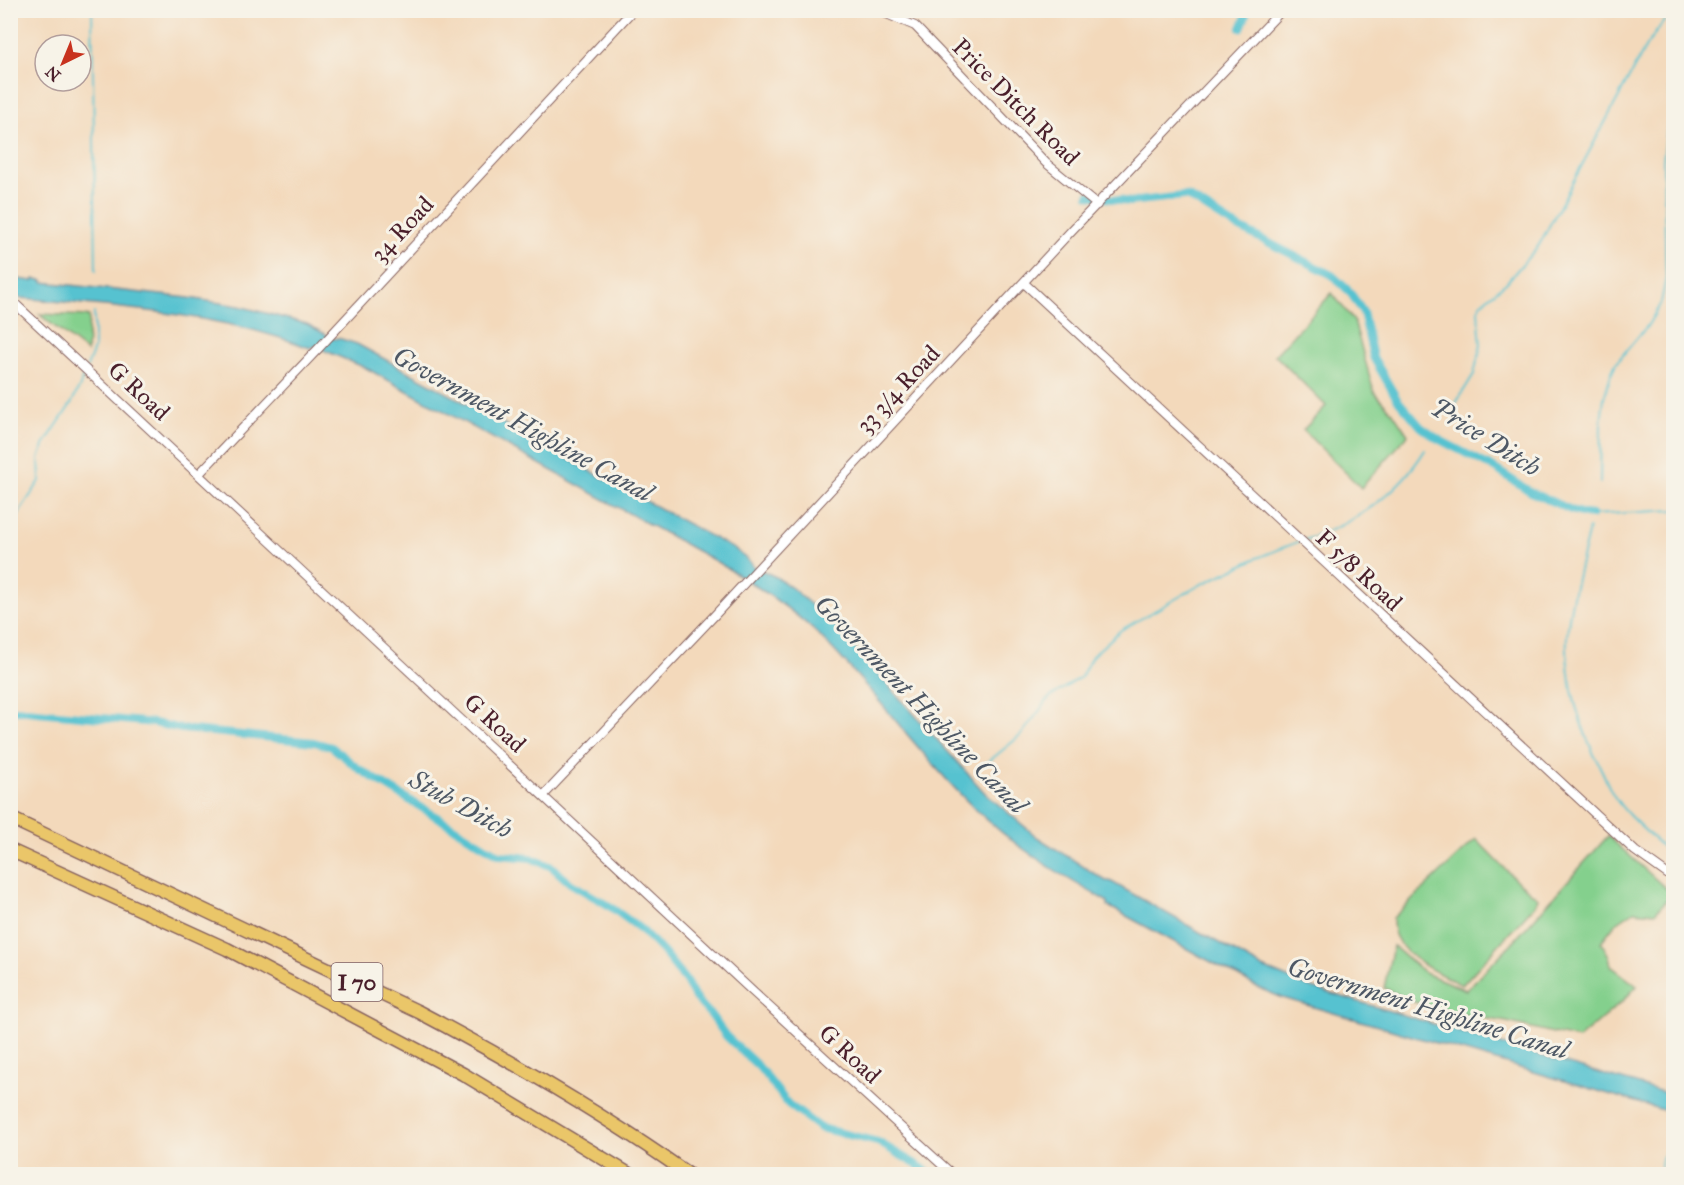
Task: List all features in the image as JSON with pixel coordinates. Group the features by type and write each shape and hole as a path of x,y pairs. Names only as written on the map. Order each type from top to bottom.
{"highway":[{"name":"I 70","path":"10,818 429,1017 496,1053 597,1113 688,1174"},
{"name":"I 70","path":"10,850 237,955 463,1074 629,1174"}],"street":[{"name":"34 Road","path":"199,474 633,10"},
{"name":"Price Ditch Road","path":"877,10 915,27 1046,164 1097,205"},
{"name":"33 3/4 Road","path":"543,795 1282,10"},
{"name":"F 5/8 Road","path":"1024,283 1359,597 1635,851 1674,879"},
{"name":"G Road","path":"12,302 952,1174"}],"green space":[{"path":"1332,293 1354,321 1374,392 1394,414 1408,435 1361,488 1303,430 1326,406 1275,355"},
{"path":"39,314 89,316 87,352"},
{"path":"1608,836 1672,894 1655,913 1634,911 1615,924 1601,942 1609,956 1611,966 1637,986 1578,1039 1414,1002 1384,988 1393,946 1425,973 1466,990 1513,942"},
{"path":"1476,839 1515,879 1538,898 1535,905 1462,985 1425,966 1408,952 1395,935 1393,918"}],"water":[{"path":"11,278 43,280 43,282 189,298 239,306 307,324 334,339 338,338 357,344 736,550 752,566 776,577 792,588 834,625 986,794 1037,837 1106,881 1110,881 1263,968 1309,987 1673,1095 1673,1113 1283,998 1261,989 1108,906 1108,902 1036,858 987,820 932,764 840,656 783,605 717,562 366,368 314,346 310,348 275,336 203,319 167,313 20,298 11,294"}],"waterway":[{"path":"92,10 96,270"},
{"path":"1241,28 1246,16 1243,10"},
{"path":"1456,403 1474,374 1481,345 1478,311 1481,303 1506,283 1539,245 1646,46 1672,10"},
{"path":"1600,483 1601,421 1604,398 1611,374 1616,363 1648,325 1661,303 1666,278 1663,161 1670,107 1670,80 1674,67"},
{"name":"Price Ditch","path":"1089,195 1129,202 1189,197 1230,223 1332,275 1350,292 1363,312 1373,357 1397,399 1421,427 1438,439 1494,468 1531,492 1571,510 1592,515"},
{"path":"87,367 94,349 94,313"},
{"path":"10,532 22,508 40,481 39,458 45,443 71,404 84,372"},
{"path":"1305,540 1340,526 1373,506 1402,481 1425,450"},
{"name":"Price Ditch","path":"1592,515 1674,510"},
{"path":"1589,529 1573,596 1567,636 1569,672 1576,706 1587,739 1612,793 1627,813 1674,859"},
{"name":"Government Highline Canal","path":"988,762 1021,735 1049,698 1081,677 1092,656 1121,630 1200,585 1300,541"},
{"name":"Stub Ditch","path":"10,711 154,723 182,729 314,742 332,747 359,769 484,846 500,855 531,858 552,867 570,883 608,905 642,930 664,953 686,981 695,998 726,1036 759,1067 788,1104 820,1128 878,1142 929,1174"},
{"path":"1661,1174 1663,1157 1674,1143"}]}
